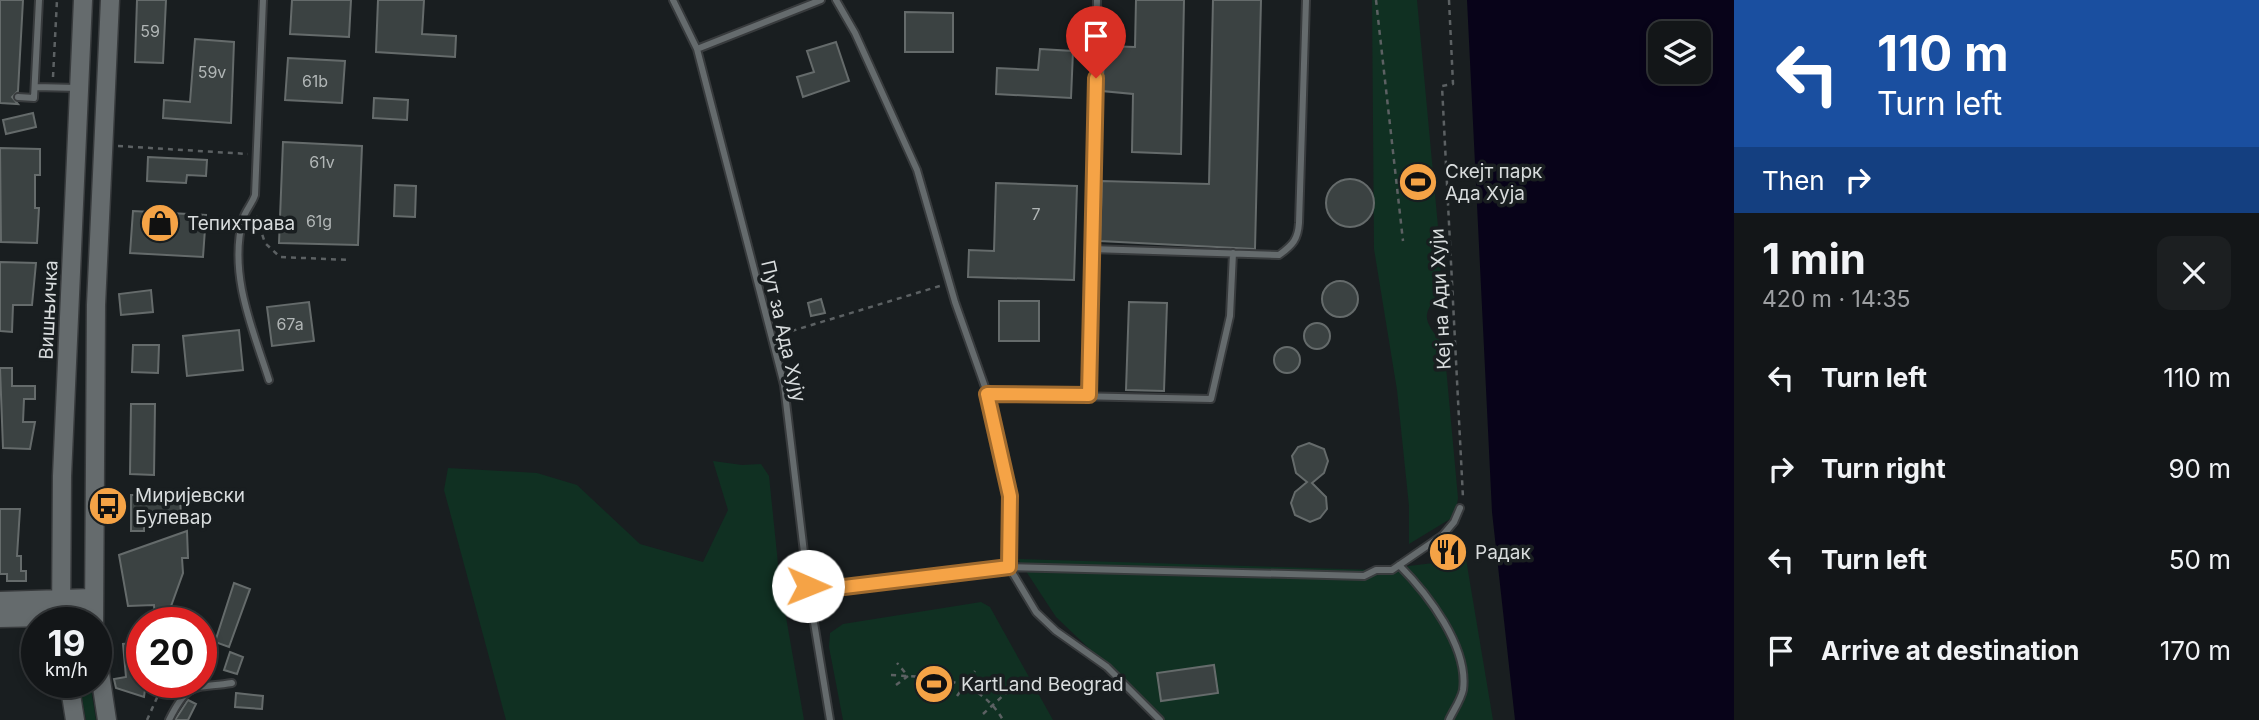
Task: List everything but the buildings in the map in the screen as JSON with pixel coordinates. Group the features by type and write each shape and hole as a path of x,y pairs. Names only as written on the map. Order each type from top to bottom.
{"main road":[{"name":"Вишњичка","path":"61,607 62,476 83,0"},
{"path":"93,607 96,318 110,0"},
{"path":"0,601 30,607"},
{"path":"0,618 21,616"},
{"path":"72,698 75,720"},
{"path":"104,698 107,720"}],"lane":[{"path":"18,97 34,98 39,0"},
{"path":"263,0 256,155 251,203 241,227 240,284 269,380"},
{"name":"Пут за Ада Хују","path":"673,0 696,49 784,385 808,586 830,720"},
{"path":"696,49 821,0"},
{"path":"836,0 855,33 917,170 950,283 987,394 1010,496 1009,567 1036,612 1056,631 1107,667 1160,720"},
{"path":"1089,395 1097,0"},
{"path":"1091,249 1279,254 1292,246 1298,237 1306,0"},
{"path":"35,87 79,88"},
{"path":"987,394 1211,399 1230,316 1233,253"},
{"path":"808,586 844,587 1009,567 1364,576 1376,570 1392,570 1443,535 1460,508"},
{"path":"1399,565 1440,615 1462,662 1463,691 1449,720"},
{"path":"169,720 181,698 195,686 232,683"}],"path":[{"path":"52,87 57,0"},
{"path":"1376,0 1404,241"},
{"name":"Кеј на Ади Хуји","path":"1450,0 1453,84 1443,86 1464,513 1456,518"},
{"path":"104,145 256,155"},
{"path":"251,203 265,243 280,257 350,260"},
{"path":"772,337 950,283"},
{"path":"897,663 908,677"},
{"path":"957,696 975,671"},
{"path":"891,676 933,677 966,685 993,705 1003,720"},
{"path":"897,685 908,677"},
{"path":"983,714 1007,692"},
{"path":"147,720 157,698"}],"green space":[{"path":"1372,0 1417,0 1440,248 1440,281 1427,317 1434,333 1444,345 1458,498 1455,516 1409,544 1409,506 1397,390 1374,249"},
{"path":"713,461 742,465 761,464 769,476 780,583 804,720 506,720 444,490 448,468 537,473 577,485 640,544 703,562 728,510"},
{"path":"1018,559 1376,570 1466,559 1493,720 1164,720 1056,617"},
{"name":"KartLand Beograd","path":"981,602 990,607 1053,720 843,720 829,647 830,633 843,624"},
{"path":"82,698 92,698 96,720 86,720"}],"shaded area":[{"path":"1467,0 1734,0 1734,720 1515,720 1492,512"}],"place":[{"name":"Скејт парк Ада Хуја","path":"1418,182"},
{"name":"Тепихтрава","path":"160,223"},
{"name":"Миријевски Булевар","path":"108,506"},
{"name":"Радак","path":"1448,552"},
{"name":"KartLand Beograd","path":"934,684"}],"route":[{"path":"808,586 844,587 1009,567 1010,496 987,394 1089,395 1096,78"}]}
